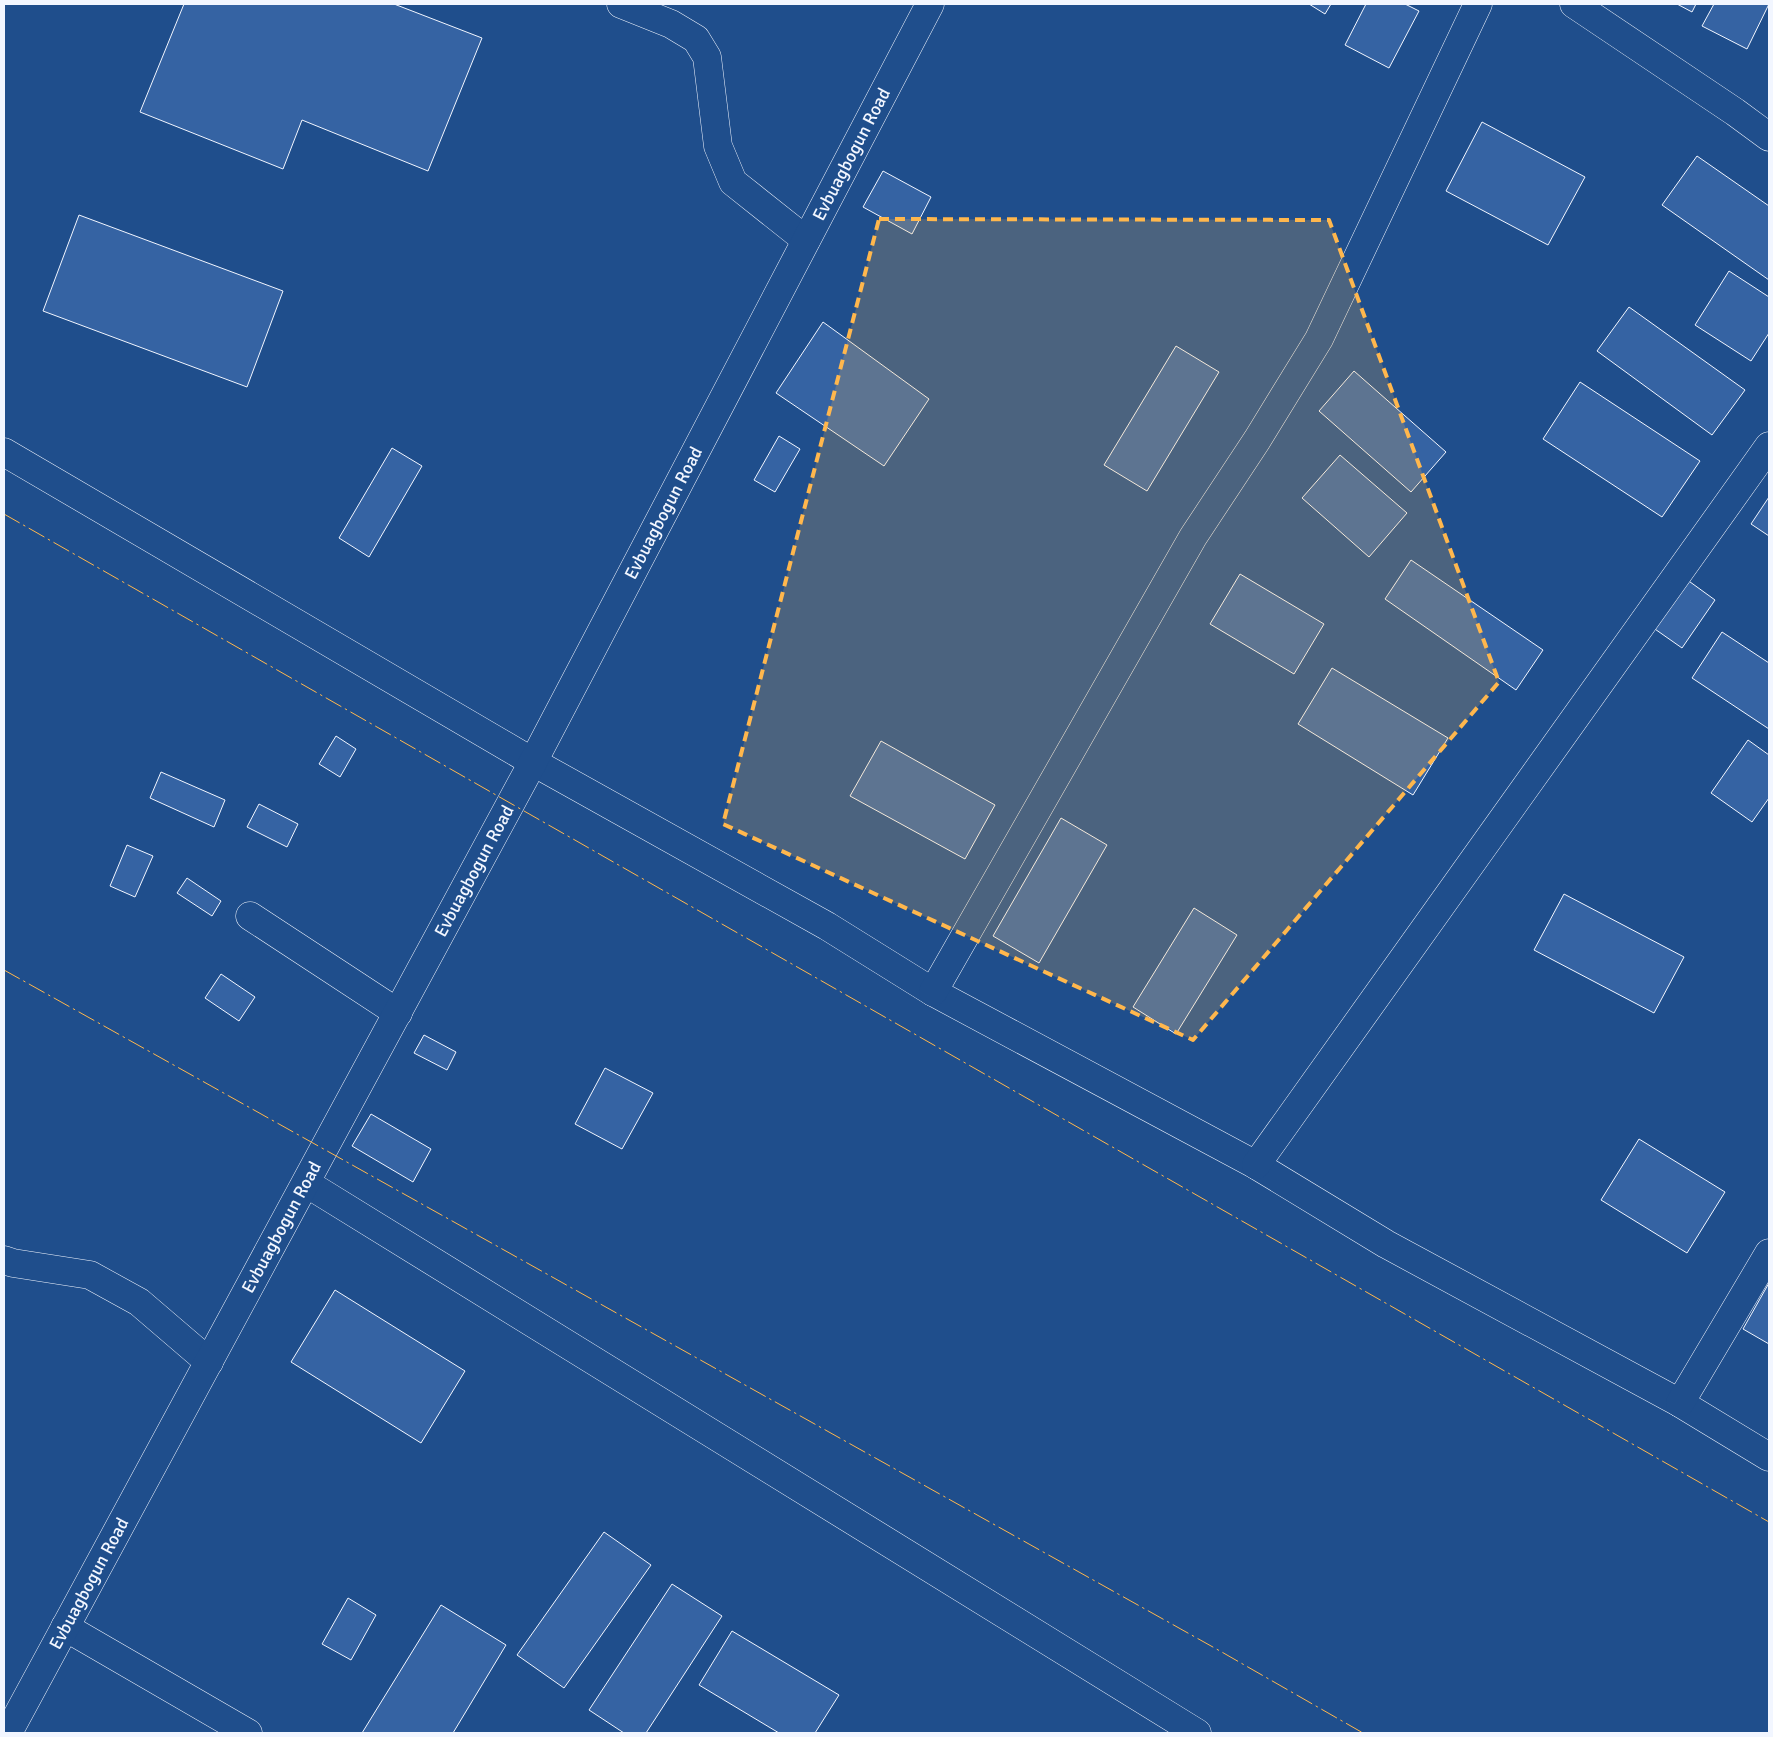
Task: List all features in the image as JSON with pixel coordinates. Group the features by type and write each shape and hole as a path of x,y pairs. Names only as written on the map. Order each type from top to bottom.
{"street":[{"path":"621,4 671,24 696,39 707,57 718,146 733,182 806,240"},
{"name":"Evbuagbogun Road","path":"8,1733 533,762 930,4"},
{"path":"934,992 1194,537 1319,339 1478,4"},
{"path":"1574,4 1736,112 1769,137"},
{"path":"1256,1165 1769,446"},
{"path":"4,452 533,762 827,926 934,992 1256,1165 1386,1244 1680,1403 1769,1457"},
{"path":"250,916 398,1013"},
{"path":"306,1183 1198,1733"},
{"path":"1680,1403 1769,1253"},
{"path":"4,1260 90,1275 139,1302 209,1362"},
{"path":"65,1627 248,1733"}],"highlighted area":[{"path":"879,219 1329,220 1499,682 1193,1040 723,824"}],"building":[{"path":"184,4 394,4 482,38 428,171 302,120 283,169 140,112"},
{"path":"1309,4 1331,4 1325,14"},
{"path":"1366,4 1405,4 1419,11 1389,68 1345,45"},
{"path":"1677,4 1696,4 1692,12"},
{"path":"1714,4 1769,4 1747,49 1702,26"},
{"path":"1482,122 1585,177 1548,245 1446,191"},
{"path":"1697,156 1769,206 1769,280 1662,205"},
{"path":"883,171 931,197 912,234 863,207"},
{"path":"79,215 283,291 247,387 43,311"},
{"path":"1729,271 1769,297 1769,333 1751,361 1695,325"},
{"path":"1629,307 1745,390 1712,435 1597,351"},
{"path":"823,322 929,399 884,466 776,393"},
{"path":"1176,346 1219,372 1147,491 1104,465"},
{"path":"1354,371 1446,452 1411,492 1319,411"},
{"path":"1580,382 1700,461 1662,517 1543,439"},
{"path":"779,436 800,449 775,492 754,480"},
{"path":"392,448 422,466 369,557 339,538"},
{"path":"1340,455 1407,513 1369,557 1302,498"},
{"path":"1769,497 1769,536 1751,524"},
{"path":"1411,560 1543,650 1516,690 1385,599"},
{"path":"1240,574 1324,624 1294,674 1210,624"},
{"path":"1686,579 1715,600 1682,648 1652,627"},
{"path":"1722,632 1769,663 1769,729 1692,678"},
{"path":"1332,668 1448,738 1413,795 1298,724"},
{"path":"336,736 356,749 340,777 319,764"},
{"path":"1748,740 1769,755 1769,798 1752,822 1711,793"},
{"path":"881,741 995,805 965,859 850,796"},
{"path":"161,772 225,800 214,827 150,798"},
{"path":"259,804 298,824 287,847 247,827"},
{"path":"1061,818 1107,845 1039,963 993,936"},
{"path":"127,845 153,856 135,897 110,886"},
{"path":"187,878 221,901 212,916 177,893"},
{"path":"1564,894 1684,957 1654,1013 1534,950"},
{"path":"1194,908 1237,935 1176,1034 1133,1007"},
{"path":"221,974 255,997 239,1021 205,998"},
{"path":"424,1035 456,1052 447,1070 414,1053"},
{"path":"605,1068 653,1093 622,1149 575,1124"},
{"path":"371,1114 431,1149 413,1182 352,1146"},
{"path":"1639,1139 1725,1192 1687,1253 1601,1200"},
{"path":"1769,1283 1769,1344 1743,1329"},
{"path":"335,1290 465,1371 421,1443 291,1362"},
{"path":"604,1532 651,1565 564,1688 517,1655"},
{"path":"672,1584 722,1616 646,1733 624,1733 589,1710"},
{"path":"348,1598 376,1615 351,1660 322,1644"},
{"path":"441,1605 506,1645 453,1733 362,1733"},
{"path":"732,1631 839,1695 815,1733 779,1733 699,1685"}],"power":[{"path":"4,514 1769,1522"},
{"path":"4,970 1363,1733"}]}
